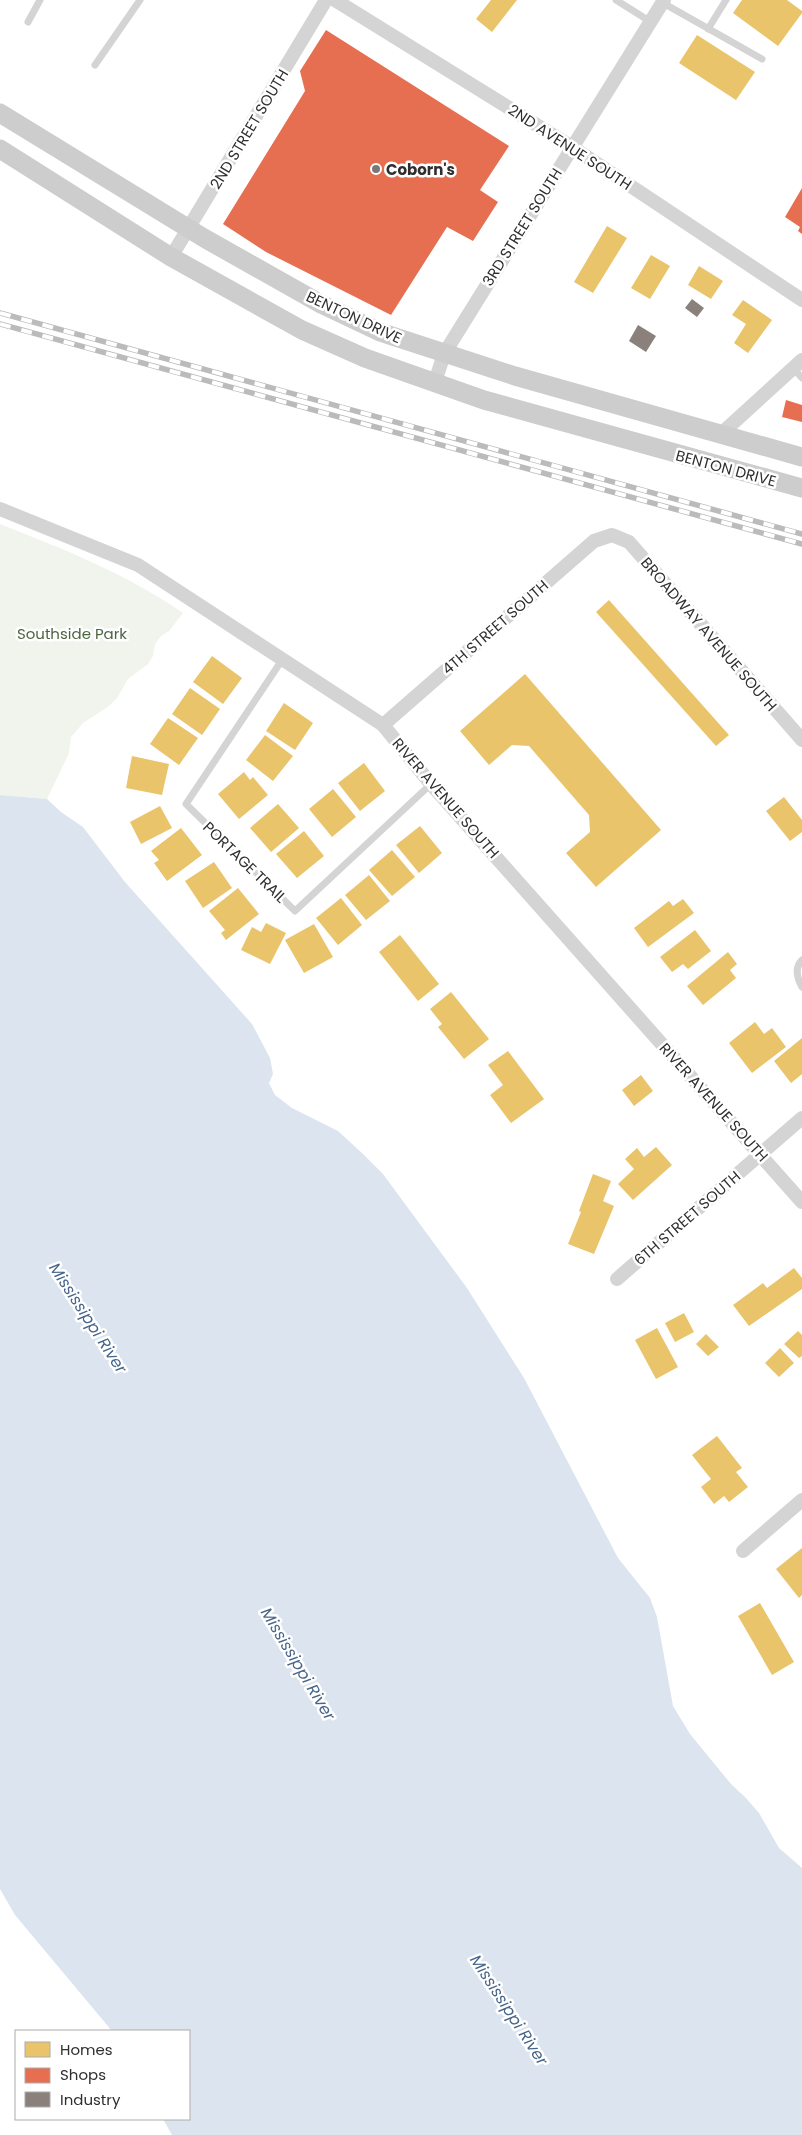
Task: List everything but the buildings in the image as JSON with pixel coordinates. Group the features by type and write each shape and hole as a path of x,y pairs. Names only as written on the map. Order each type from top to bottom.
{"main road":[{"name":"BENTON DRIVE","path":"0,113 190,229 321,304 380,332 516,376 802,457"},
{"name":"BENTON DRIVE","path":"0,149 171,257 302,330 365,358 520,411 802,488"}],"street":[{"name":"2ND STREET SOUTH","path":"171,257 190,229 326,0"},
{"name":"2ND AVENUE SOUTH","path":"335,0 572,147 802,300"},
{"name":"3RD STREET SOUTH","path":"435,382 444,354 664,1"},
{"path":"722,433 799,369"},
{"name":"RIVER AVENUE SOUTH","path":"0,509 138,565 383,725 431,784 802,1202"},
{"name":"4TH STREET SOUTH","path":"383,725 594,541 612,535"},
{"name":"BROADWAY AVENUE SOUTH","path":"612,535 629,542 802,740"},
{"name":"6TH STREET SOUTH","path":"618,1279 802,1118"},
{"path":"742,1552 802,1500"}],"lane":[{"path":"28,22 40,0"},
{"path":"95,65 140,0"},
{"path":"616,0 651,22"},
{"path":"708,28 726,0"},
{"path":"664,1 762,59"},
{"name":"PORTAGE TRAIL","path":"282,660 186,804 295,911 431,784"},
{"path":"802,960 798,965 797,971 798,980 802,987"}],"green space":[{"name":"Southside Park","path":"0,524 117,574 183,613 169,631 161,636 155,644 153,656 148,664 128,679 117,698 109,706 83,723 71,737 69,753 47,799 0,795"}],"water":[{"name":"Mississippi River","path":"0,795 47,799 61,812 83,827 125,882 252,1024 270,1058 273,1074 269,1083 275,1095 292,1108 338,1131 383,1174 467,1288 524,1378 618,1558 650,1598 657,1617 673,1706 690,1734 731,1784 759,1813 779,1848 802,1868 802,2135 172,2135 164,2120 190,2120 190,2030 111,2030 15,1915 0,1889"}],"railway":[{"path":"0,313 802,534"},
{"path":"0,324 802,544"}],"place":[{"name":"Coborn's","path":"376,169"}]}
